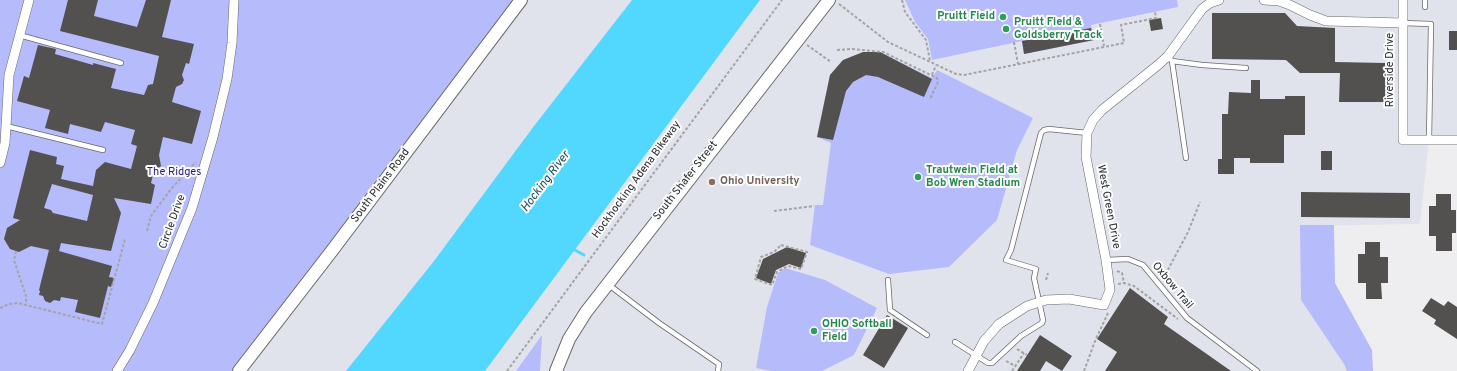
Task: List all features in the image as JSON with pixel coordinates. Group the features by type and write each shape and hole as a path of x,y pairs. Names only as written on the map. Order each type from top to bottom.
{"main road":[{"name":"South Plains Road","path":"239,371 331,252 521,0"},
{"name":"South Shafer Street","path":"556,371 569,339 607,283 834,2"}],"street":[{"path":"0,163 5,143 9,75 29,0"},
{"name":"Circle Drive","path":"117,371 130,350 160,288 185,227 206,158 227,79 232,43 234,0"},
{"name":"West Green Drive","path":"968,371 975,355 984,341 999,324 1016,312 1038,302 1069,299 1104,305 1110,290 1106,260 1086,157 1087,133 1093,120 1102,110 1170,59 1202,9 1210,3 1219,0"},
{"path":"1264,0 1279,1 1326,21 1403,23"},
{"name":"Riverside Drive","path":"1403,0 1402,140 1429,140"},
{"path":"0,86 9,75"},
{"path":"1429,140 1457,140"}],"lane":[{"path":"1425,0 1426,7"},
{"path":"1403,23 1431,24 1429,140"},
{"path":"19,35 121,63"},
{"path":"1186,158 1170,59 1246,68"},
{"path":"6,126 103,150"},
{"path":"955,342 988,363 992,363 1022,336 1041,326 1043,320 1034,278 1036,269 1006,260 1011,250 1033,162 1044,130 1087,133"},
{"name":"Oxbow Trail","path":"1106,260 1121,258 1135,261 1149,270 1187,318 1257,371"},
{"path":"888,280 890,310 928,335"},
{"path":"607,283 659,323 719,364 718,371"}],"path":[{"name":"Hockhocking Adena Bikeway","path":"507,371 782,0"},
{"path":"902,0 905,12 926,40 930,61"},
{"path":"834,2 888,42 956,74 964,75 1124,42 1121,24 1156,18 1154,12"},
{"path":"1100,24 1104,46"},
{"path":"1014,42 1018,64"},
{"path":"806,44 831,62"},
{"path":"837,50 851,49 883,52 932,75 939,81 930,99"},
{"path":"932,75 936,65"},
{"path":"147,231 151,216 171,189 196,162 206,158"},
{"path":"1160,285 1188,232 1200,202"},
{"path":"774,211 814,206"},
{"path":"0,308 13,303 26,305 102,324 125,239"},
{"path":"780,244 807,252 801,270 788,266 777,272 772,285 755,279 761,257 774,252 780,244"},
{"path":"16,251 14,260 26,296 26,305"},
{"path":"1114,268 1122,273 1124,283"},
{"path":"1046,280 1048,273"},
{"path":"1084,371 1097,338"},
{"path":"1017,349 1027,355"},
{"path":"1012,371 1024,353"},
{"path":"1006,361 1015,366"}],"shaded area":[{"name":"Ohio University","path":"0,0 1457,0 1457,140 1429,140 1420,224 1300,226 1347,371 0,371"}],"green space":[{"name":"The Ridges","path":"0,0 521,0 239,371 0,371"},
{"name":"Pruitt Field & Goldsberry Track","path":"905,0 1177,0 1178,7 1091,25 1094,40 1024,54 1022,41 932,60 928,39 915,22"},
{"name":"Trautwein Field at Bob Wren Stadium","path":"880,52 932,78 937,70 1033,118 1017,150 997,220 949,267 889,274 810,245 815,205 823,205 831,143 817,137 830,75 843,60"},
{"path":"1300,225 1334,225 1335,283 1372,350 1373,371 1347,371 1344,364 1301,300"},
{"name":"OHIO Softball Field","path":"785,268 825,280 877,308 854,355 822,371 771,371 756,368 767,307 778,273"},
{"path":"542,335 540,371 516,371"}],"water":[{"name":"Hocking River","path":"632,0 760,0 485,371 346,371 434,261 534,126"}],"building":[{"path":"68,0 98,0 94,16 137,27 146,0 171,0 162,37 194,44 189,64 186,63 182,75 184,80 182,84 176,87 172,102 201,111 192,144 163,137 159,155 161,166 154,171 151,183 155,185 151,204 114,198 121,213 111,251 61,243 59,251 112,266 109,277 114,278 111,287 108,286 100,318 75,312 78,300 61,297 60,301 54,300 50,303 45,301 43,296 39,295 39,290 49,250 31,246 19,252 10,249 4,239 7,228 20,220 13,218 30,150 57,157 56,164 64,166 61,179 93,186 96,170 105,162 131,169 137,146 131,144 135,130 105,122 101,132 70,124 68,134 45,128 50,110 17,101 24,76 29,78 38,45 56,49 55,54 93,65 93,63 116,69 111,88 144,95 148,85 153,84 159,56 60,31","holes":["52,184 93,195 87,221 53,213 51,210 44,208"]},
{"path":"1212,13 1285,13 1297,26 1335,28 1335,62 1386,63 1386,102 1339,102 1340,73 1300,73 1286,60 1212,59"},
{"path":"1161,18 1163,29 1151,31 1149,20"},
{"path":"1091,28 1094,40 1024,54 1022,41"},
{"path":"1449,31 1457,31 1457,50 1449,50"},
{"path":"863,52 880,52 932,79 924,97 878,77 866,75 853,82 846,91 833,140 817,137 830,75 843,60"},
{"path":"1251,80 1260,80 1260,99 1285,99 1285,96 1305,96 1305,135 1284,135 1284,163 1250,163 1250,158 1234,158 1234,174 1218,174 1218,159 1222,159 1222,114 1228,114 1229,92 1251,93"},
{"path":"1321,151 1332,151 1332,170 1321,170"},
{"path":"1301,192 1410,193 1410,218 1301,217"},
{"path":"1436,194 1451,194 1451,210 1456,210 1456,233 1452,233 1452,251 1436,251 1436,236 1429,236 1429,206 1436,206"},
{"path":"1365,242 1380,242 1380,257 1388,257 1388,283 1381,283 1382,299 1366,299 1366,283 1358,283 1358,254 1365,254"},
{"path":"787,247 806,253 801,268 789,264 776,270 771,284 756,278 763,259"},
{"path":"1130,288 1168,317 1164,324 1231,371 1105,371 1117,352 1097,339"},
{"path":"1431,298 1444,306 1448,301 1457,307 1457,339 1434,324 1436,320 1422,311"},
{"path":"887,315 908,328 884,368 863,355"},
{"path":"1040,335 1072,356 1062,371 1046,361 1040,371 1017,371"}],"waterway":[{"path":"571,248 584,255"}],"place":[{"name":"Pruitt Field","path":"1003,17"},
{"name":"Pruitt Field & Goldsberry Track","path":"1006,29"},
{"name":"Trautwein Field at Bob Wren Stadium","path":"918,177"},
{"name":"Ohio University","path":"712,182"},
{"name":"OHIO Softball Field","path":"814,331"}]}
